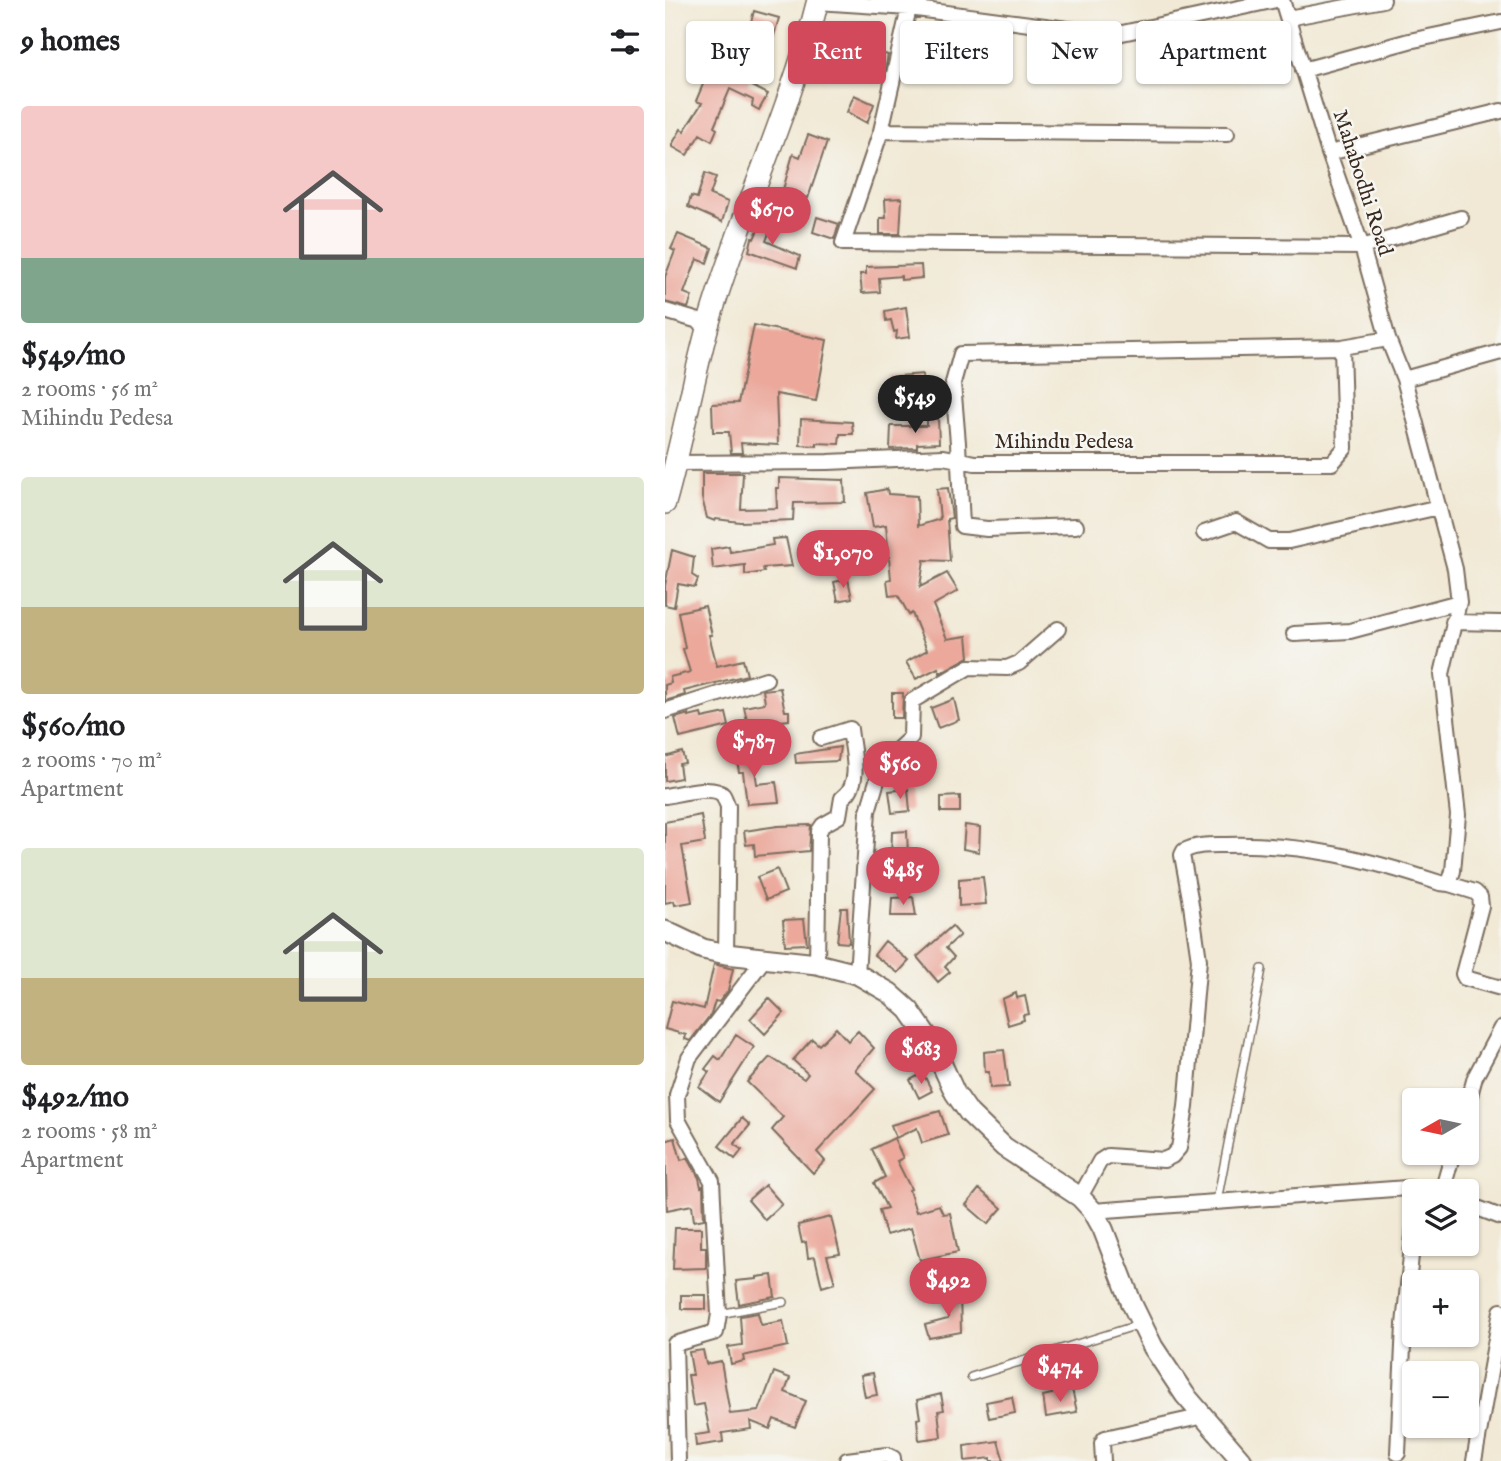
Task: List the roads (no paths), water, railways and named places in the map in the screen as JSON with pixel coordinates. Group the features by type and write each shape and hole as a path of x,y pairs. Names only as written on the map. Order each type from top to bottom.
{"main road":[{"path":"665,503 677,463 709,324 736,241 800,68 818,1"}],"street":[{"path":"818,1 909,8 1113,35 1276,0"},
{"name":"Mahabodhi Road","path":"1282,0 1329,153 1362,247 1388,340 1404,379 1455,569 1459,602"},
{"path":"1288,18 1384,0"},
{"path":"909,8 881,131 843,243 1362,247 1461,218"},
{"path":"1303,70 1409,41 1501,22"},
{"path":"1329,153 1501,111"},
{"path":"881,131 1227,134"},
{"path":"665,312 709,324"},
{"path":"1076,527 987,529 962,526 953,383 961,354 1342,347 1388,340"},
{"name":"Mihindu Pedesa","path":"677,463 828,462 943,457 975,463 1332,463 1345,448 1342,347"},
{"path":"1404,379 1501,352"},
{"path":"1204,533 1236,522 1269,541 1289,541 1439,507"},
{"path":"1449,884 1453,871 1458,815 1442,674 1459,602"},
{"path":"1294,634 1350,631 1459,602"},
{"path":"1453,622 1501,623"},
{"path":"857,974 868,811 882,764 911,737 912,701 969,667 1007,668 1019,663 1058,628"},
{"path":"665,711 766,679"},
{"path":"817,964 819,831 823,825 839,816 842,798 851,792 855,782 850,729 821,738"},
{"path":"665,796 703,790 715,790 724,795 728,806 726,954"},
{"path":"1087,1204 1100,1161 1108,1156 1164,1160 1179,1148 1186,1107 1199,960 1182,855 1184,851 1196,846 1266,844 1331,852 1475,892 1481,897 1481,906 1463,974 1465,978 1501,988"},
{"path":"665,931 703,949 817,964 857,974 890,993 909,1010 932,1043 955,1093 969,1113 1004,1147 1087,1204 1103,1229 1141,1324 1166,1367 1185,1395 1242,1461"},
{"path":"678,1461 670,1344 716,1332 719,1314 712,1181 678,1120 677,1095 689,1058 764,959"},
{"path":"1472,1088 1501,1028"},
{"path":"1087,1204 1217,1202 1402,1191"},
{"path":"1479,1209 1501,1217"},
{"path":"1398,1453 1404,1325 1411,1256"},
{"path":"1474,1461 1501,1311"},
{"path":"1103,1461 1102,1443 1105,1437 1204,1416"},
{"path":"847,1460 887,1455 893,1461"}],"lane":[{"path":"1217,1202 1262,969"},
{"path":"719,1314 783,1302"},
{"path":"971,1377 1141,1324"}]}
